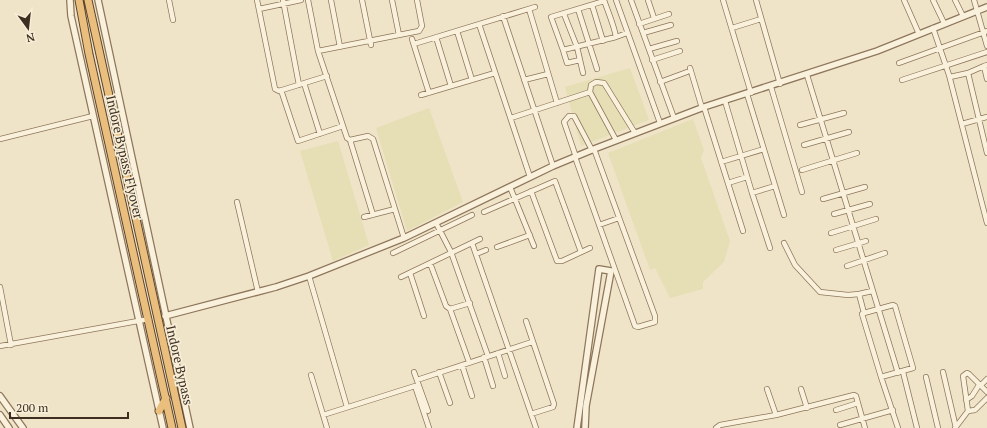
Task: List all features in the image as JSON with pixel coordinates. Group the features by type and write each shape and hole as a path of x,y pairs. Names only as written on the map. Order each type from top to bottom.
{"highway":[{"name":"Indore Bypass Flyover","path":"79,0 149,319"},
{"name":"Indore Bypass Flyover","path":"88,0 100,61 155,308"},
{"name":"Indore Bypass","path":"155,308 182,428"},
{"name":"Indore Bypass","path":"149,319 172,428"},
{"path":"173,390 181,388"},
{"path":"159,411 166,398"}],"street":[{"path":"70,0 72,16 138,322 163,428"},
{"path":"98,0 190,428"},
{"path":"169,0 173,20"},
{"path":"257,0 276,91 327,76"},
{"path":"259,9 283,2 301,0"},
{"path":"308,0 318,52 347,138 350,140 372,215"},
{"path":"331,0 340,47"},
{"path":"362,0 371,43"},
{"path":"392,0 399,35"},
{"path":"318,52 340,47 371,43 421,29 422,26 418,0"},
{"path":"616,0 660,123"},
{"path":"631,0 674,118"},
{"path":"648,0 654,18"},
{"path":"723,0 732,28 764,149 784,215"},
{"path":"756,0 780,84"},
{"path":"904,0 919,34"},
{"path":"933,0 944,23"},
{"path":"955,0 963,16"},
{"path":"974,0 985,32 987,46"},
{"path":"580,60 567,63 551,17 604,1 616,37"},
{"path":"283,2 302,84 320,134"},
{"path":"592,5 603,40"},
{"path":"429,93 413,41 436,37 535,7"},
{"path":"165,316 258,292 309,276 404,238 553,166 593,149 703,107 771,87 878,51 944,23 987,7"},
{"path":"529,9 557,103"},
{"path":"578,9 597,69"},
{"path":"564,14 577,47 584,73"},
{"path":"639,24 669,14"},
{"path":"503,16 553,166"},
{"path":"732,28 762,19"},
{"path":"479,24 530,177"},
{"path":"643,33 670,25"},
{"path":"933,28 950,77 986,212 987,223"},
{"path":"457,31 472,80"},
{"path":"899,63 985,32"},
{"path":"563,50 627,33"},
{"path":"436,37 452,86"},
{"path":"649,49 677,41"},
{"path":"652,60 680,51"},
{"path":"902,80 946,64 987,52"},
{"path":"950,77 968,73 985,66 987,79"},
{"path":"660,82 689,70 703,107 743,231"},
{"path":"421,95 495,73"},
{"path":"968,73 987,153"},
{"path":"524,80 548,74"},
{"path":"807,75 872,291 900,372 917,428"},
{"path":"616,140 590,92 591,85 596,82 604,83 635,133"},
{"path":"771,87 802,192"},
{"path":"281,90 296,139 301,141 343,126"},
{"path":"511,118 590,92"},
{"path":"726,101 747,177 770,248"},
{"path":"800,125 844,113"},
{"path":"0,138 94,116"},
{"path":"569,116 574,116 593,149 655,316 655,322 638,327 635,326 564,122 569,116"},
{"path":"962,124 987,117"},
{"path":"804,145 849,132"},
{"path":"350,140 365,136 372,137 404,238"},
{"path":"721,162 764,149"},
{"path":"802,170 857,153"},
{"path":"728,183 747,177"},
{"path":"484,212 555,181 581,252"},
{"path":"752,193 775,186"},
{"path":"510,187 534,246"},
{"path":"823,199 865,188"},
{"path":"531,191 557,261 562,261 590,248"},
{"path":"238,202 258,292"},
{"path":"834,214 870,204"},
{"path":"364,217 395,209"},
{"path":"393,253 472,215"},
{"path":"599,225 619,218"},
{"path":"831,233 876,219"},
{"path":"436,223 451,252 470,303 493,386"},
{"path":"497,247 530,235"},
{"path":"401,277 480,239"},
{"path":"836,250 866,241"},
{"path":"784,242 796,265 820,292 848,295 872,291"},
{"path":"472,243 536,428"},
{"path":"476,254 486,250"},
{"path":"847,266 863,259 885,253"},
{"path":"430,263 446,306 450,309 469,362"},
{"path":"577,428 599,269 611,271 586,406 585,428"},
{"path":"410,274 424,316"},
{"path":"309,276 348,407"},
{"path":"0,287 11,345"},
{"path":"859,294 864,313 862,314 881,377 893,410 897,428"},
{"path":"450,309 470,303"},
{"path":"864,313 893,305 895,306 914,367 881,377"},
{"path":"0,346 149,319"},
{"path":"526,321 554,404 553,407 532,414"},
{"path":"417,380 532,342"},
{"path":"498,353 505,376"},
{"path":"462,365 472,396"},
{"path":"414,372 428,411"},
{"path":"439,372 450,403"},
{"path":"943,372 955,428"},
{"path":"968,411 963,376 967,373 969,374 987,392"},
{"path":"311,375 327,428"},
{"path":"926,377 938,428"},
{"path":"966,400 972,396 980,385 987,379"},
{"path":"323,415 415,386 429,428"},
{"path":"767,389 776,415"},
{"path":"801,389 807,408"},
{"path":"716,428 720,425 776,415 854,395 856,396 865,428"},
{"path":"0,396 22,428"},
{"path":"955,428 968,411 975,410 987,398"},
{"path":"836,410 858,403"},
{"path":"840,425 893,410"},
{"path":"0,415 9,428"}],"shaded area":[{"path":"630,68 649,120 581,146 565,87"},
{"path":"429,108 463,202 407,231 376,128"},
{"path":"693,119 704,150 701,158 730,241 724,262 703,282 703,289 670,298 655,268 650,270 608,153"},
{"path":"338,141 369,245 333,261 300,151"}]}
